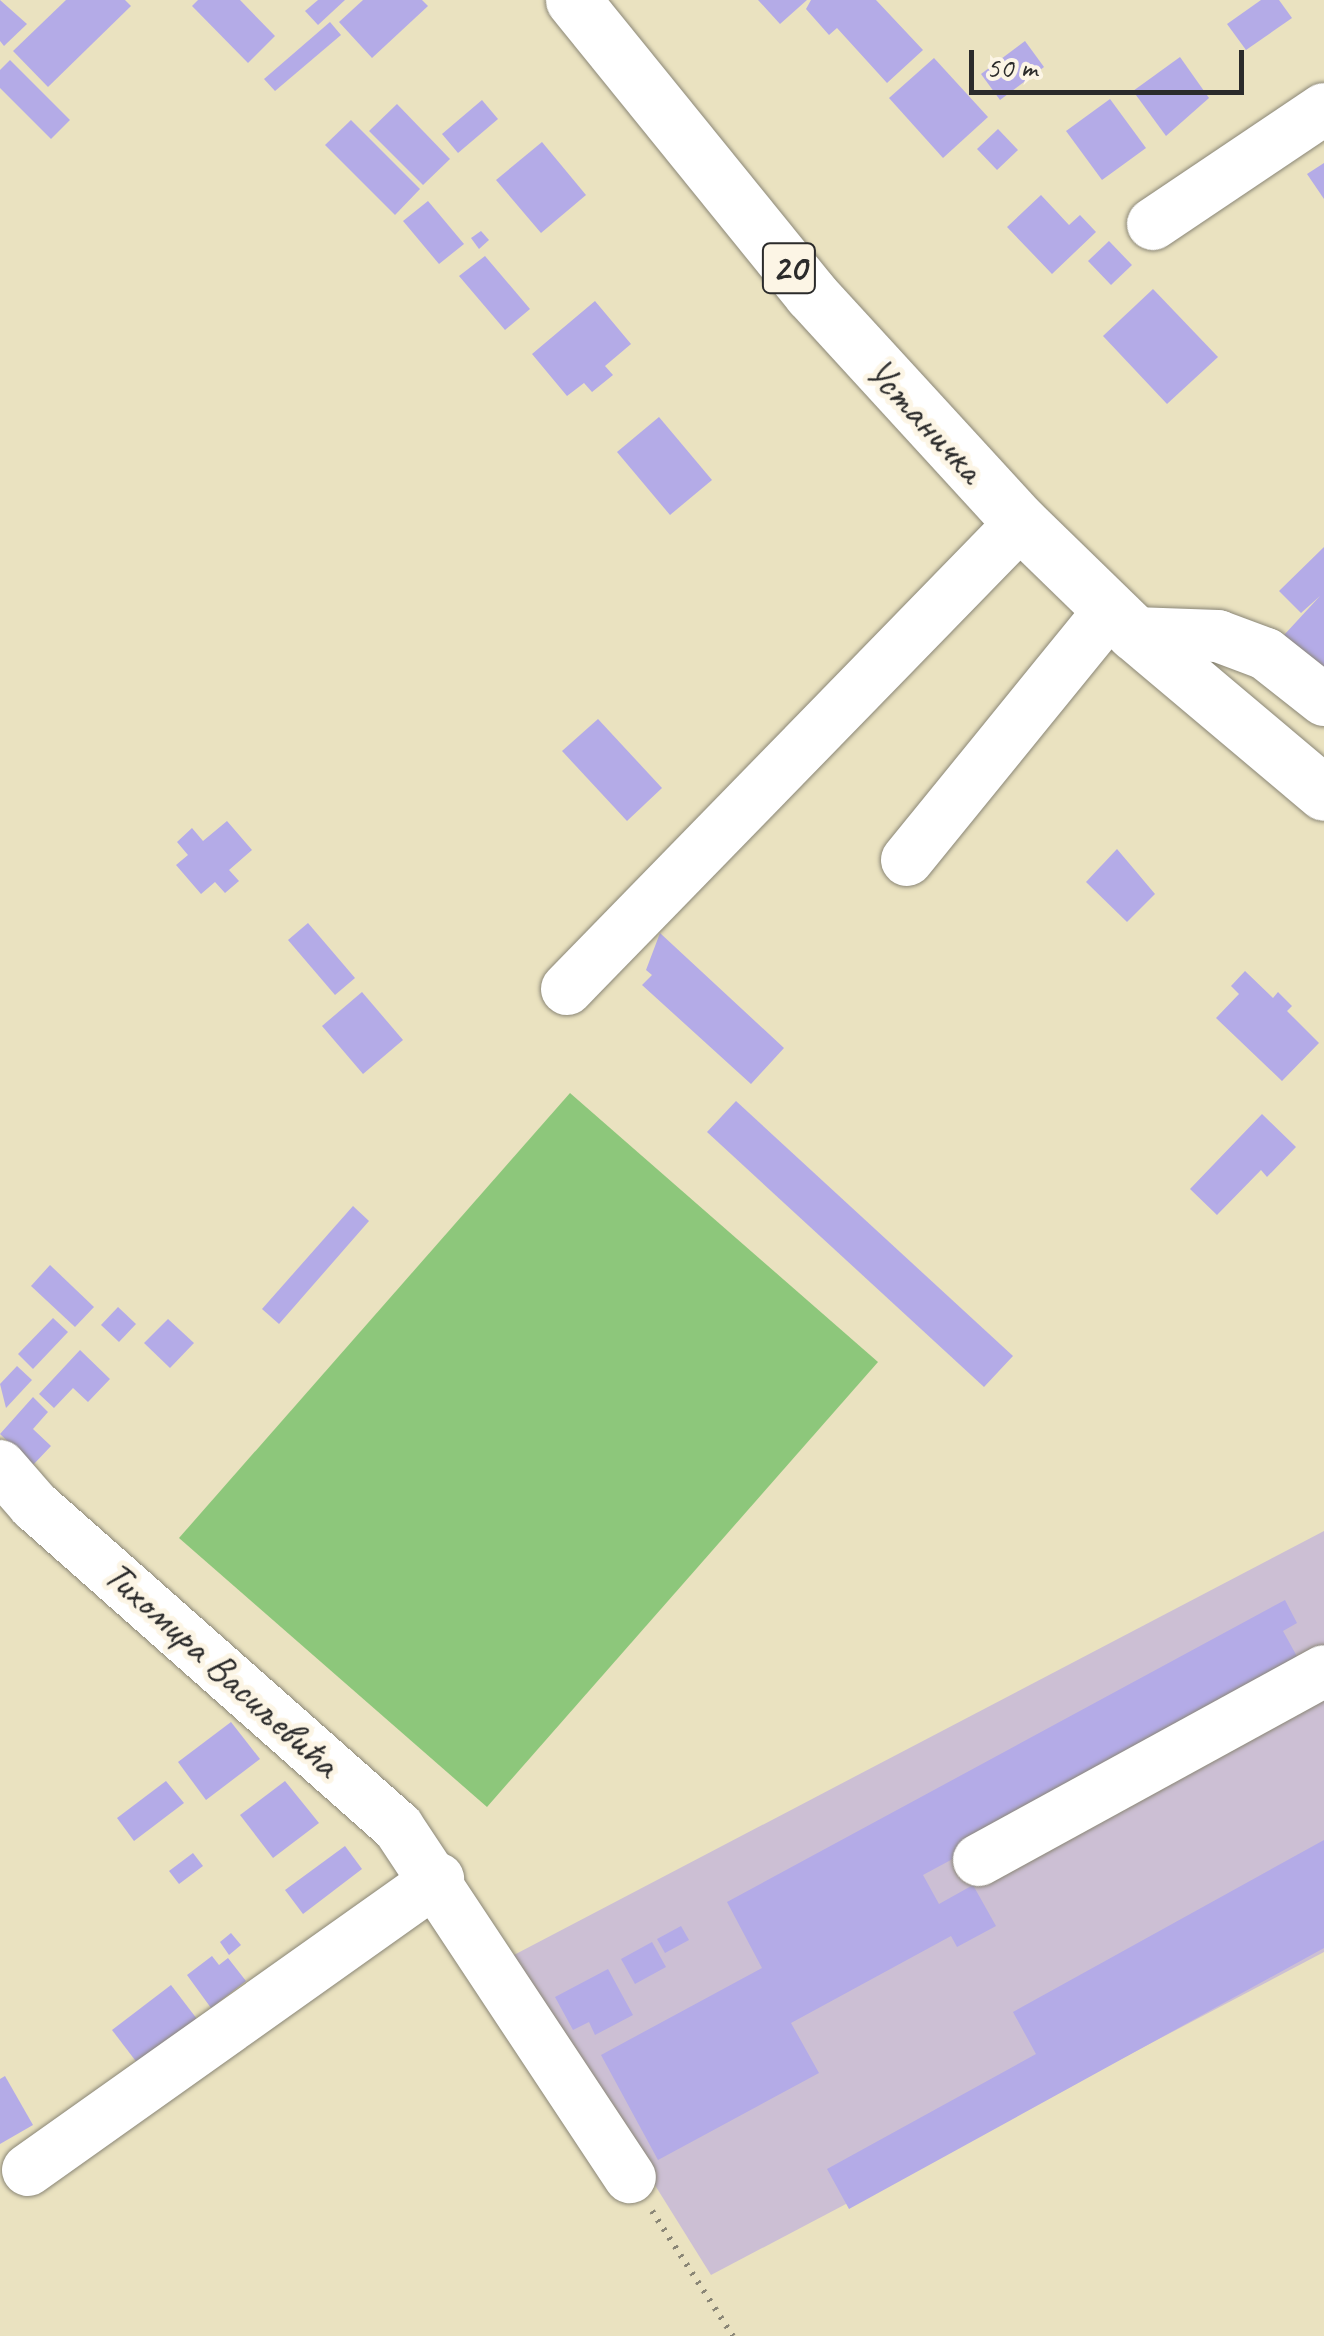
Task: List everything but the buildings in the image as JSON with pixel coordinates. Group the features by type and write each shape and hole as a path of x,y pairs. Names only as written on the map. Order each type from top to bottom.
{"main road":[{"name":"Устаничка","path":"573,0 799,279 1021,523 1122,622 1324,793"}],"street":[{"path":"1153,224 1324,108"},
{"path":"567,989 1021,523"},
{"path":"907,860 1122,622 1218,636 1266,654 1324,700"},
{"name":"Тихомира Васиљевића","path":"0,1466 34,1505 398,1826 438,1879 630,2177"},
{"path":"980,1860 1324,1671"},
{"path":"28,2170 438,1879"}],"path":[{"path":"630,2177 733,2336"}],"shaded area":[{"path":"1324,1531 1324,1952 711,2275 512,1956"}],"green space":[{"path":"570,1093 878,1362 487,1807 179,1538"}]}
